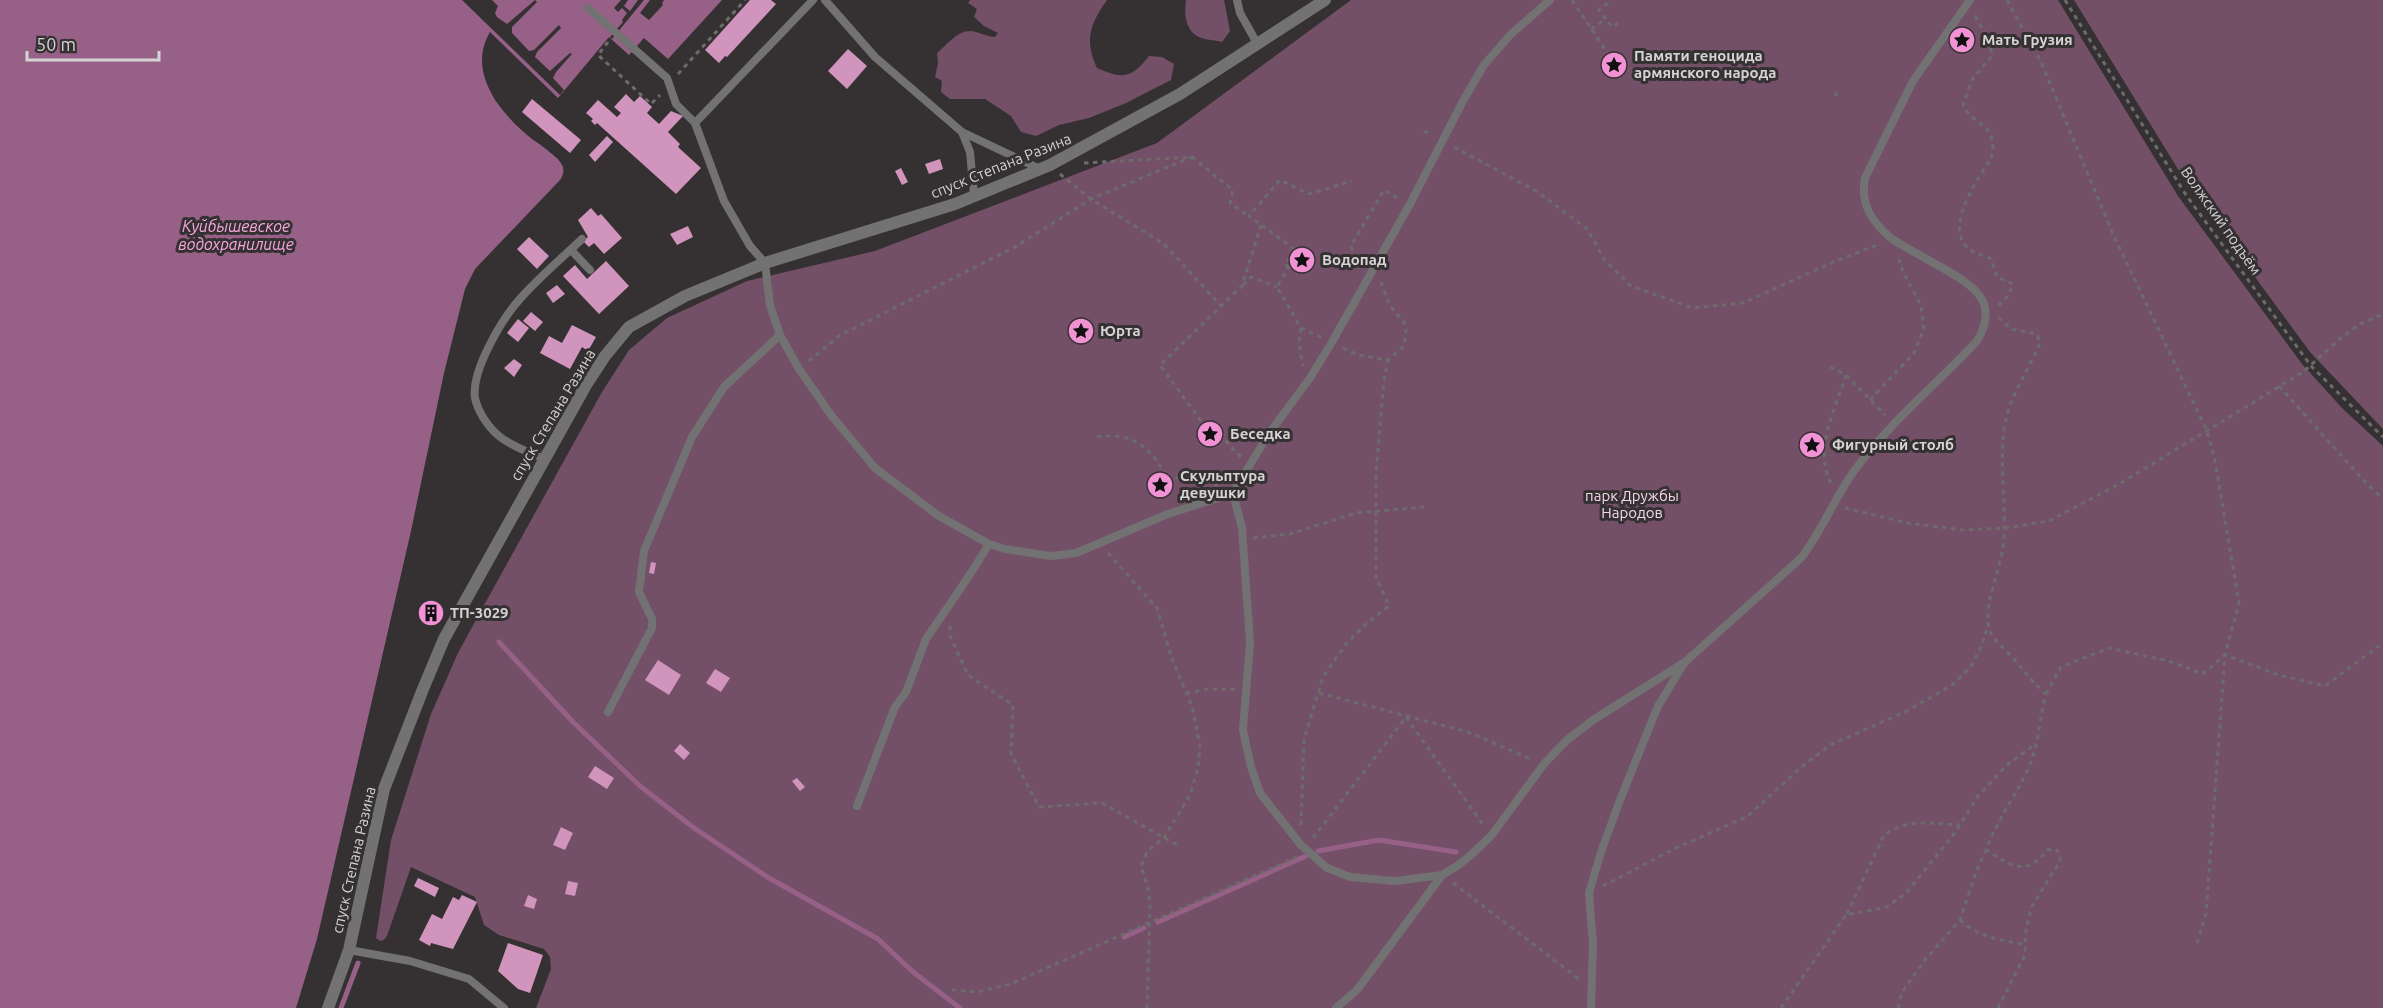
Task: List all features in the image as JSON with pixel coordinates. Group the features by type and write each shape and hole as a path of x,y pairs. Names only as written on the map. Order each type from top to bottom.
{"street":[{"name":"спуск Степана Разина","path":"328,1008 349,950 384,789 444,639 544,459 605,356 629,327 685,296 765,264 955,204 1045,167 1180,94 1325,0"}],"lane":[{"path":"696,123 813,0"},
{"path":"825,0 875,57 962,132 1045,167"},
{"path":"1237,0 1240,13 1258,45"},
{"path":"588,8 667,78 676,104 696,123 724,201 750,246 765,264 770,305 780,335 799,369 831,415 875,468 939,516 988,544 1051,556 1076,553 1168,514 1233,493 1249,464 1310,378 1377,266 1484,65 1510,35 1550,0"},
{"path":"1336,1008 1357,990 1442,875 1471,855 1491,836 1544,764 1567,740 1593,720 1685,662 1801,558 1813,543 1833,504 1855,470 1894,425 1977,341 1983,332 1986,307 1973,286 1892,239 1870,217 1864,201 1865,178 1914,81 1969,1"},
{"path":"962,132 970,152 974,195"},
{"path":"544,459 499,436 488,425 479,410 475,388 482,364 500,327 519,300 582,239"},
{"path":"571,250 590,270"},
{"path":"608,712 652,628 652,619 639,592 644,552 692,437 724,387 780,335"},
{"path":"1233,493 1243,537 1250,642 1243,730 1260,793 1304,849 1327,868 1350,877 1395,881 1442,875"},
{"path":"857,806 895,707 906,692 926,639 988,544"},
{"path":"1591,1008 1593,944 1590,893 1601,852 1658,706 1685,662"},
{"path":"349,950 410,961 469,979 504,1008"}],"path":[{"path":"1572,0 1612,60"},
{"path":"2007,0 2041,62 2113,234 2207,431 2215,461 2239,603 2225,655 2206,913 2196,947"},
{"name":"Волжский подъём","path":"2065,0 2186,195 2311,366 2383,437"},
{"path":"1590,893 1674,849 1748,816 1799,769 1830,745 1907,711 1952,685 1970,668 1981,647 1988,624 2005,528 2003,441 2007,417 2040,343 2037,334 2010,329 2001,322 1997,314 1997,307 2008,296 2013,284 1997,277 1991,259 1967,248 1962,241 1960,230 1965,204 1991,159 1993,151 1990,133 1983,124 1970,115 1963,105 1973,78 1989,60 1992,50 1969,1"},
{"path":"1608,3 1599,10 1612,27 1621,21"},
{"path":"1591,29 1606,19"},
{"path":"1836,90 1836,96"},
{"path":"1424,131 1538,192 1587,229 1605,260 1630,286 1693,308 1743,303 1838,260 1892,239"},
{"path":"1045,167 1192,157 1233,190 1230,203 1297,251 1297,254 1285,262 1288,268"},
{"path":"799,369 839,336 1016,247 1091,199 1192,157"},
{"path":"1045,167 1091,199 1164,244 1221,307"},
{"path":"1249,216 1280,180 1310,194 1352,181"},
{"path":"1364,287 1352,246 1384,190"},
{"path":"1242,286 1261,225"},
{"path":"1277,288 1288,268 1305,256"},
{"path":"1304,849 1304,739 1318,693 1327,668 1366,624 1389,606 1376,577 1376,472 1388,360 1404,346 1406,330 1404,322 1390,306 1377,266"},
{"path":"1870,400 1914,353 1924,329 1921,305 1903,272"},
{"path":"1249,464 1229,445 1215,423 1207,429 1160,365 1251,277 1277,288 1301,328 1358,355 1388,360"},
{"path":"1833,504 1860,513 1907,523 1963,530 2005,528 2049,521 2121,483 2207,431 2311,366 2343,336 2362,323 2383,314"},
{"path":"1301,328 1299,344 1301,364 1310,378"},
{"path":"1830,367 1846,375 1894,425"},
{"path":"1839,494 1825,469 1825,452 1829,426 1846,375"},
{"path":"2279,386 2383,499"},
{"path":"1096,436 1120,436 1139,444 1159,462 1168,481 1199,473 1207,475 1217,486"},
{"path":"1243,537 1263,538 1290,534 1356,513 1424,507"},
{"path":"1100,544 1157,608 1172,659 1192,706 1200,746 1198,768 1190,795 1165,836 1147,852 1141,866 1148,888 1151,922 1147,1008"},
{"path":"951,601 950,636 968,675 1012,705 1011,754 1039,807 1102,803 1165,836 1179,846"},
{"path":"1988,624 1993,637 2029,680 2046,694"},
{"path":"2225,655 2279,675 2325,686 2383,643"},
{"path":"1898,1008 1902,992 1919,968 1960,920 1992,833 2028,770 2046,694 2061,667 2109,648 2169,661 2203,674 2225,655"},
{"path":"1186,693 1209,689 1246,689"},
{"path":"1318,693 1468,732 1544,764"},
{"path":"952,990 976,992 1011,984 1151,922 1304,849 1406,717"},
{"path":"1406,717 1491,836"},
{"path":"1846,915 1887,907 1907,891 1960,825 1978,796 2007,765 2035,744"},
{"path":"1781,1008 1846,915 1883,837 1892,829 1903,824 1960,825"},
{"path":"1986,850 2020,867 2030,866 2041,859 2047,850 2055,849 2060,854 2060,861 2032,906 2026,929 2025,955 1998,1008"},
{"path":"1442,875 1592,989"},
{"path":"1960,920 1972,931 2026,945"}],"green space":[{"path":"970,0 1107,0 1096,17 1091,32 1091,49 1097,68 1113,74 1126,75 1137,69 1149,56 1162,57 1174,64 1171,80 1126,103 1089,118 1059,125 1036,136 1021,132 1011,116 985,99 950,99 941,92 942,81 935,77 938,63 937,53 956,36 970,31 995,37 998,33 984,26 974,17 977,9 968,3"},
{"path":"1186,0 1224,0 1230,31 1222,42 1202,38 1193,33 1186,20"},
{"name":"парк Дружбы Народов","path":"1351,0 2058,0 2178,196 2302,364 2343,409 2383,446 2383,1008 536,1008 551,969 550,957 544,949 499,935 484,925 475,897 411,867 387,936 380,941 376,938 391,840 431,714 458,653 483,607 602,392 629,350 667,318 747,281 875,251 1157,143"},
{"path":"2074,0 2383,0 2383,429 2310,352 2189,187"}],"water":[{"name":"Куйбышевское водохранилище","path":"0,0 722,0 668,59 644,38 629,55 609,37 558,98 490,32 484,47 482,62 490,92 520,129 558,159 563,167 563,174 560,180 475,269 465,289 444,373 411,531 317,939 296,1008 0,1008"}],"pier":[{"path":"462,0 492,0 498,6 495,13 497,17 507,24 535,0 537,2 512,27 512,33 529,51 534,50 559,25 561,28 537,52 535,57 550,71 570,53 572,54 553,78 564,90 560,95"},
{"path":"621,0 628,0 624,6 630,11 638,0 644,0 612,39 610,37 623,22 627,13 622,8 618,12 614,8"},
{"path":"650,0 664,0 663,5 649,20 640,13"},
{"path":"490,33 493,40 491,37 488,43 485,69 497,98 521,126 559,157 557,158 519,127 495,100 483,69 483,52"}],"building":[{"path":"750,0 771,0 776,4 719,63 705,50"},
{"path":"848,49 867,66 847,89 828,71"},
{"path":"626,94 634,102 640,96 652,107 647,113 659,124 671,111 683,116 668,132 680,144 678,147 701,168 676,194 597,123 595,125 591,121 593,119 586,113 598,100 617,117 621,113 614,107"},
{"path":"532,99 581,140 570,153 522,112"},
{"path":"607,136 613,142 595,162 589,155"},
{"path":"940,159 943,169 929,174 925,164"},
{"path":"901,168 908,182 902,185 895,171"},
{"path":"591,208 598,216 601,214 622,238 604,254 594,243 589,247 583,241 588,237 578,220"},
{"path":"688,226 693,237 677,245 670,234"},
{"path":"529,237 549,256 537,269 517,249"},
{"path":"606,261 629,286 599,314 563,276 575,265 587,279"},
{"path":"557,285 565,294 553,303 546,293"},
{"path":"531,312 543,322 535,331 523,321"},
{"path":"518,319 529,328 518,342 507,333"},
{"path":"572,325 596,337 588,351 582,347 570,369 540,353 549,336 562,343"},
{"path":"514,359 522,365 514,377 504,368"},
{"path":"651,562 656,563 654,574 649,573"},
{"path":"658,660 681,675 669,695 645,680"},
{"path":"715,669 730,678 721,692 706,683"},
{"path":"680,744 690,753 684,760 674,751"},
{"path":"595,766 614,778 607,789 588,777"},
{"path":"797,778 805,787 800,791 792,781"},
{"path":"561,827 573,833 565,850 553,845"},
{"path":"418,878 439,888 435,897 414,886"},
{"path":"568,881 578,883 575,896 565,894"},
{"path":"462,895 477,902 453,949 431,943 430,946 419,940 432,914 442,919 453,897 459,900"},
{"path":"528,895 537,899 534,909 524,906"},
{"path":"508,943 543,955 530,993 518,989 498,971"}],"waterway":[{"path":"499,642 573,722 640,786 694,828 769,878 878,939 913,972 960,1008"},
{"path":"1318,851 1379,840 1456,852"},
{"path":"1158,922 1306,856"},
{"path":"1124,937 1144,928"},
{"path":"341,1008 358,963"}],"place":[{"name":"Мать Грузия","path":"1962,40"},
{"name":"Памяти геноцида армянского народа","path":"1614,65"},
{"name":"Водопад","path":"1302,260"},
{"name":"Юрта","path":"1081,331"},
{"name":"Беседка","path":"1210,434"},
{"name":"Фигурный столб","path":"1812,445"},
{"name":"Скульптура девушки","path":"1160,485"},
{"name":"ТП-3029","path":"431,613"}]}
